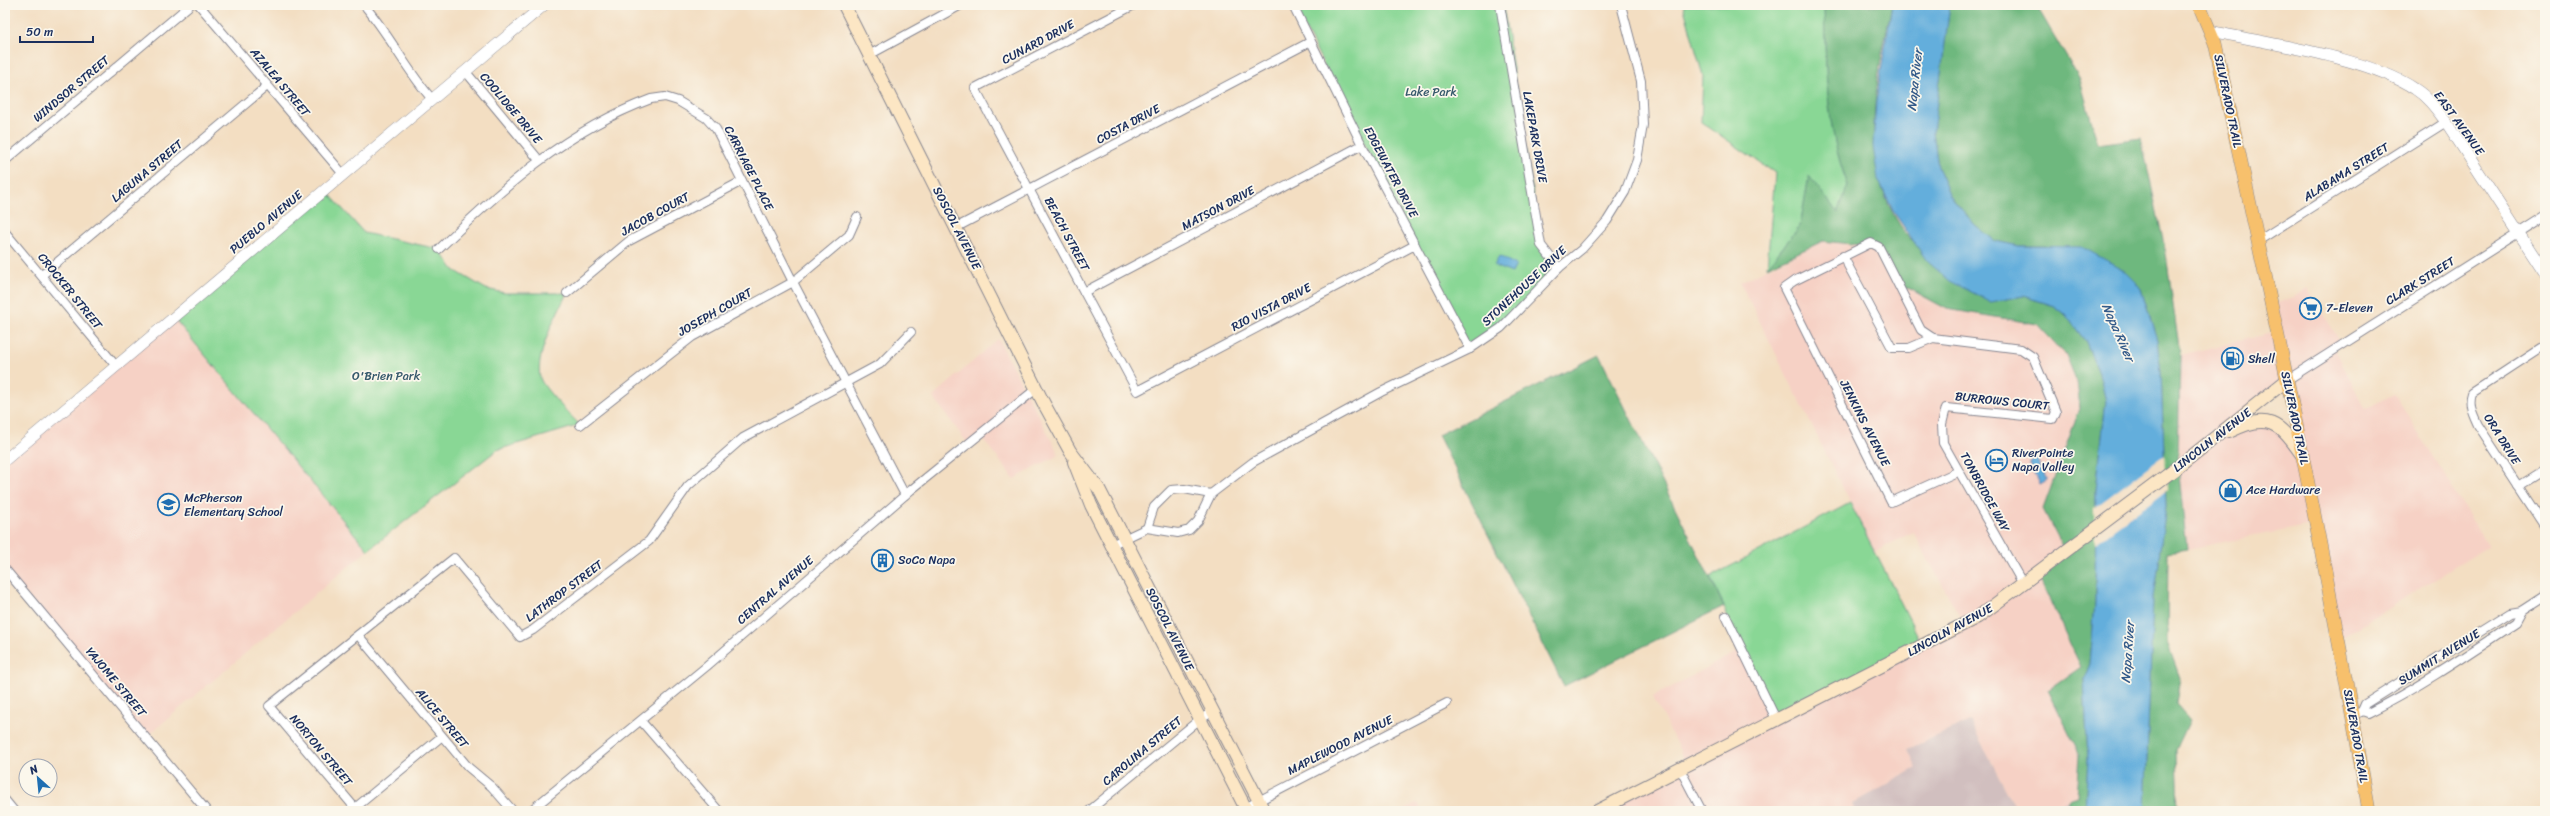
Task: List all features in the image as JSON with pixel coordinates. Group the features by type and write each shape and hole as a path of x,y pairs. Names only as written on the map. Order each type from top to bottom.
{"main road":[{"name":"SOSCOL AVENUE","path":"844,5 957,227 1036,389 1070,451 1087,496 1111,545 1246,810"},
{"name":"SILVERADO TRAIL","path":"2199,5 2211,31 2258,241 2304,458 2357,712 2369,811"},
{"name":"LINCOLN AVENUE","path":"1597,811 1776,719 1957,629 1999,604 2023,584 2178,467 2287,380"},
{"path":"2210,442 2237,428 2268,422 2275,424 2288,434 2304,458"},
{"name":"SOSCOL AVENUE","path":"1070,451 1100,489 1261,806"}],"street":[{"name":"WINDSOR STREET","path":"5,161 190,5"},
{"name":"AZALEA STREET","path":"199,5 343,174"},
{"path":"364,5 389,36 403,63 432,99"},
{"name":"PUEBLO AVENUE","path":"5,460 544,5"},
{"path":"869,56 961,5"},
{"name":"CUNARD DRIVE","path":"975,88 1134,5"},
{"name":"EDGEWATER DRIVE","path":"1293,5 1362,145 1470,349"},
{"name":"LAKEPARK DRIVE","path":"1500,5 1541,245 1559,268"},
{"name":"STONEHOUSE DRIVE","path":"1148,528 1178,533 1188,530 1198,521 1211,494 1253,462 1381,392 1470,349 1501,328 1559,268 1582,249 1607,221 1625,192 1637,160 1643,125 1641,81 1622,5"},
{"name":"EAST AVENUE","path":"2211,31 2377,70 2416,89 2436,108 2446,122 2545,272"},
{"name":"COSTA DRIVE","path":"957,227 1310,42"},
{"name":"COOLIDGE DRIVE","path":"466,72 539,160"},
{"name":"LAGUNA STREET","path":"42,275 267,86"},
{"name":"BEACH STREET","path":"975,88 1137,391"},
{"name":"CARRIAGE PLACE","path":"438,249 493,196 561,144 637,104 665,97 678,101 706,118 716,128 793,282 905,495"},
{"name":"ALABAMA STREET","path":"2258,241 2446,122"},
{"name":"MATSON DRIVE","path":"1084,292 1362,145"},
{"name":"JACOB COURT","path":"567,293 629,241 742,181"},
{"name":"CLARK STREET","path":"2287,380 2545,216"},
{"name":"JOSEPH COURT","path":"580,425 692,337 793,282 849,235 857,217"},
{"name":"CROCKER STREET","path":"5,232 116,366"},
{"path":"1843,256 1865,244 1871,243 1879,247 1921,330 1933,338"},
{"name":"RIO VISTA DRIVE","path":"1137,391 1415,245"},
{"name":"JENKINS AVENUE","path":"1843,256 1784,288 1891,502 1959,471"},
{"name":"BURROWS COURT","path":"1843,256 1892,348 1909,348 1933,338 2020,349 2033,357 2056,416 2048,420 1946,408"},
{"path":"847,384 880,364 911,332"},
{"name":"ORA DRIVE","path":"2545,345 2472,393 2470,399 2470,407 2478,425 2545,527"},
{"name":"LATHROP STREET","path":"269,706 454,558 520,637 533,630 649,541 688,486 743,438 847,384"},
{"name":"CENTRAL AVENUE","path":"530,811 641,721 905,495 1036,389"},
{"name":"TONBRIDGE WAY","path":"1946,408 1941,434 1959,471 2023,584"},
{"path":"2518,486 2545,468"},
{"path":"1111,545 1148,528 1154,507 1171,490 1184,489 1211,494"},
{"name":"YAJOME STREET","path":"5,569 207,811"},
{"name":"SUMMIT AVENUE","path":"2357,712 2365,704 2510,613 2522,611 2545,596"},
{"name":"SUMMIT AVENUE","path":"2357,712 2368,713 2381,707 2452,665 2516,622 2522,611"},
{"path":"1726,616 1776,719"},
{"name":"ALICE STREET","path":"358,634 468,768 492,787 513,811"},
{"name":"MAPLEWOOD AVENUE","path":"1246,810 1261,806 1446,703"},
{"name":"NORTON STREET","path":"269,706 355,808 441,737"},
{"name":"CAROLINA STREET","path":"1089,811 1200,718 1213,712"},
{"path":"641,721 719,811"},
{"path":"1680,769 1702,811"},
{"path":"5,800 14,811"}],"shaded area":[{"path":"1823,241 1879,247 1897,282 1947,309 2037,324 2066,355 2077,382 2080,408 2043,509 2066,552 2038,574 2081,667 2048,690 2080,755 2077,796 2047,811 2017,811 1970,721 1908,749 1918,768 1853,803 1856,811 1597,811 1687,765 1653,697 1742,649 1776,719 1964,624 1913,532 1875,552 1740,282"},
{"path":"2307,288 2342,344 2335,349 2365,409 2394,394 2488,546 2339,639 2317,524 2187,549 2178,467 2180,355 2277,332 2272,305 2294,297","holes":["2287,380 2303,457 2287,434 2252,423 2236,421"]},
{"name":"McPherson Elementary School","path":"173,317 368,550 146,737 5,569 5,460"},
{"path":"998,339 1059,455 1014,479 980,435 968,444 933,397"},
{"path":"1970,721 2017,811 1856,811 1853,803 1917,768 1908,749"},
{"path":"2068,799 2068,811 2047,811"},
{"path":"1418,803 1422,811 1403,811"}],"green space":[{"name":"Lake Park","path":"1293,5 1503,5 1541,245 1559,268 1501,328 1470,349"},
{"path":"1683,5 1824,5 1826,74 1831,119 1840,163 1848,185 1838,214 1809,177 1800,226 1767,267 1775,173 1701,122 1703,76"},
{"path":"1824,5 1892,5 1880,64 1876,95 1874,126 1875,156 1881,185 1892,212 1910,238 1918,245 2007,299 2023,296 2055,306 2065,314 2086,342 2099,373 2106,401 2096,490 2095,604 2090,664 2084,679 2088,759 2085,811 2068,811 2068,799 2077,796 2080,755 2048,690 2081,667 2037,573 2065,552 2043,509 2080,408 2077,382 2066,355 2037,324 1947,309 1897,282 1879,247 1823,241 1767,267 1800,226 1809,176 1838,213 1848,185 1840,163 1831,119 1826,74"},
{"path":"1950,5 2036,5 2080,80 2098,144 2141,138 2166,254 2180,355 2178,467 2187,549 2168,552 2167,642 2180,678 2176,704 2190,720 2176,750 2178,811 2145,811 2153,597 2166,507 2161,373 2157,340 2140,286 2124,270 2045,246 2019,246 1995,241 1975,225 1949,195 1938,167 1933,132"},
{"name":"O'Brien Park","path":"325,189 364,233 439,249 454,270 486,289 505,293 567,293 548,334 539,368 542,383 580,425 497,450 368,550 173,317"},
{"path":"1599,355 1724,606 1564,686 1438,435"},
{"path":"1850,503 1923,646 1776,719 1726,616 1724,606 1710,577"}],"water":[{"name":"Napa River","path":"1892,5 1950,5 1933,132 1938,167 1949,195 1975,225 1995,241 2019,246 2082,247 2124,270 2140,286 2157,340 2161,373 2166,507 2153,597 2145,811 2085,811 2088,759 2084,679 2090,664 2095,604 2096,490 2106,401 2099,373 2086,342 2065,314 2055,306 2023,296 1991,302 1950,281 1927,261 1893,211 1878,179 1873,146 1876,101"},
{"path":"1499,256 1516,265 1512,273 1494,266"},
{"path":"2036,458 2047,480 2040,484 2029,462"}],"pier":[{"path":"2165,455 2167,490 2095,544 2094,508"}],"place":[{"name":"7-Eleven","path":"2310,308"},
{"name":"Shell","path":"2232,359"},
{"name":"RiverPointe Napa Valley","path":"1996,460"},
{"name":"Ace Hardware","path":"2231,490"},
{"name":"McPherson Elementary School","path":"168,505"},
{"name":"SoCo Napa","path":"882,560"}]}
